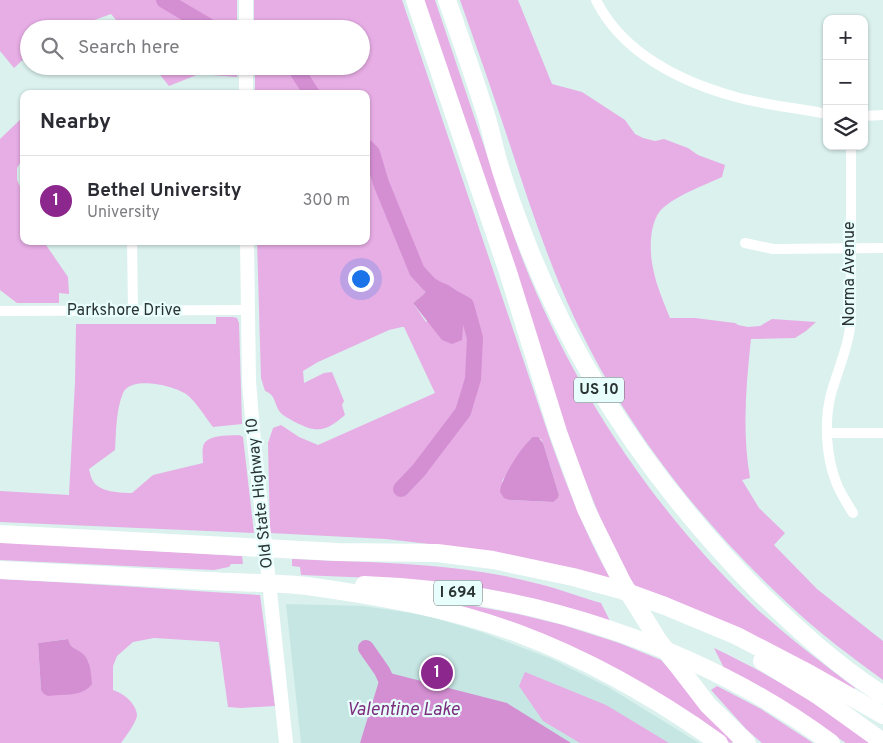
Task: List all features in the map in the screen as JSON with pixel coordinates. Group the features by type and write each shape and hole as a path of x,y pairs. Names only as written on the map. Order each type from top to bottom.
{"highway":[{"name":"US 10","path":"414,0 508,272 558,432 586,508 622,582 658,640 708,705 747,743"},
{"name":"US 10","path":"447,0 486,114 508,191 526,240 560,319 584,365 611,410 671,494 727,559 800,630 842,667 883,695"},
{"path":"0,534 301,550 468,556 641,596 726,637 810,674 883,715"},
{"name":"I 694","path":"0,570 301,586 329,584 370,585 457,593 499,600 606,628 671,653 739,686 831,743"},
{"path":"301,586 375,596 427,607 516,633 562,651 614,676 680,715 720,743"},
{"path":"726,637 816,694 883,742"}],"street":[{"path":"246,0 246,20"},
{"path":"596,0 601,12 624,40 655,62 694,83 738,98 823,113"},
{"path":"246,75 246,90"},
{"path":"868,116 883,115"},
{"name":"Norma Avenue","path":"851,150 850,334 831,396 827,433 831,466 836,483 853,513"},
{"path":"745,244 773,249 883,248"},
{"path":"132,245 133,311"},
{"name":"Old State Highway 10","path":"248,245 249,381 286,743"},
{"name":"Parkshore Drive","path":"0,311 248,310"},
{"path":"827,433 883,433"}],"shaded area":[{"path":"0,0 237,0 237,20 116,20 111,14 95,20 20,20 20,62 14,68 0,51"},
{"path":"254,0 402,0 551,442 578,512 611,580 472,549 386,539 270,533 268,443 273,428 281,425 299,437 318,445 435,393 404,327 389,330 318,362 303,371 304,383 324,373 332,372 344,401 342,405 345,415 325,428 308,428 284,416 271,395 265,391 261,378 257,245 370,245 370,90 255,90 255,75 370,75 370,20 254,20","holes":["427,289 456,290 459,295 426,322 413,303","530,439 541,439 559,495 558,498 552,502 510,500 502,481"]},
{"path":"421,0 435,0 524,264 574,370 599,413 657,497 722,574 758,610 855,688 853,693 635,588 601,520 549,383"},
{"path":"460,0 518,0 552,84 582,92 625,120 635,134 643,138 655,141 664,139 725,165 722,177 692,190 659,212 651,235 652,261 656,281 670,318 695,318 735,323 748,327 760,326 772,319 816,322 795,338 751,339 745,426 750,478 742,480 759,508 785,533 774,545 817,589 883,641 883,680 838,647 806,620 730,546 670,475 618,399 574,317 555,273"},
{"path":"160,75 196,75 169,86"},
{"path":"212,75 237,75 237,77"},
{"path":"20,120 20,163 17,168 17,180 20,186 20,245 46,245 68,277 69,294 59,293 59,303 17,303 0,290 0,139"},
{"path":"216,317 237,318 239,323 242,424 213,427 197,405 186,394 163,385 135,384 123,393 117,421 115,450 89,469 93,481 100,488 122,493 132,493 153,475 203,463 203,447 208,440 218,436 239,435 243,437 254,533 0,522 0,491 69,495 76,324 216,324"},
{"path":"0,542 242,556 243,564 231,564 229,567 214,570 0,560"},
{"path":"292,559 447,567 509,577 547,586 601,603 610,621 399,579 301,575 300,567 292,566"},
{"path":"0,579 260,595 275,706 228,707 219,642 154,638 133,642 117,656 113,666 113,690 121,693 128,699 134,706 137,715 121,743 0,743","holes":["67,639 89,663 41,690 38,643"]},
{"path":"452,602 518,614 563,625 619,643 661,660 733,742 730,743 657,693 451,606"},
{"path":"286,604 363,606 425,615 481,632 552,659 608,687 699,743 301,743"},
{"path":"714,648 756,669 795,692 872,743 846,743 789,706 724,668"},
{"path":"525,672 606,705 669,743 580,743 543,721 519,686"},
{"path":"717,686 761,709 813,743 762,743 747,730 711,690"}],"water":[{"path":"432,282 448,285 465,300 462,340 452,344 442,340 413,303 424,294"},
{"path":"533,437 538,437 543,443 559,495 553,502 510,500 504,498 500,492 504,479 513,463"},
{"path":"68,639 71,645 87,659 92,684 78,693 48,696 41,690 38,643"},
{"name":"Valentine Lake","path":"382,671 507,703 571,743 360,743"}],"waterway":[{"path":"164,0 198,20"},
{"path":"300,75 309,90"},
{"path":"370,151 417,271 430,285 466,305 475,338 473,379 463,412 419,470 401,489"},
{"path":"366,648 382,671 391,690"}],"place":[{"name":"Bethel University","path":"437,673"}]}
